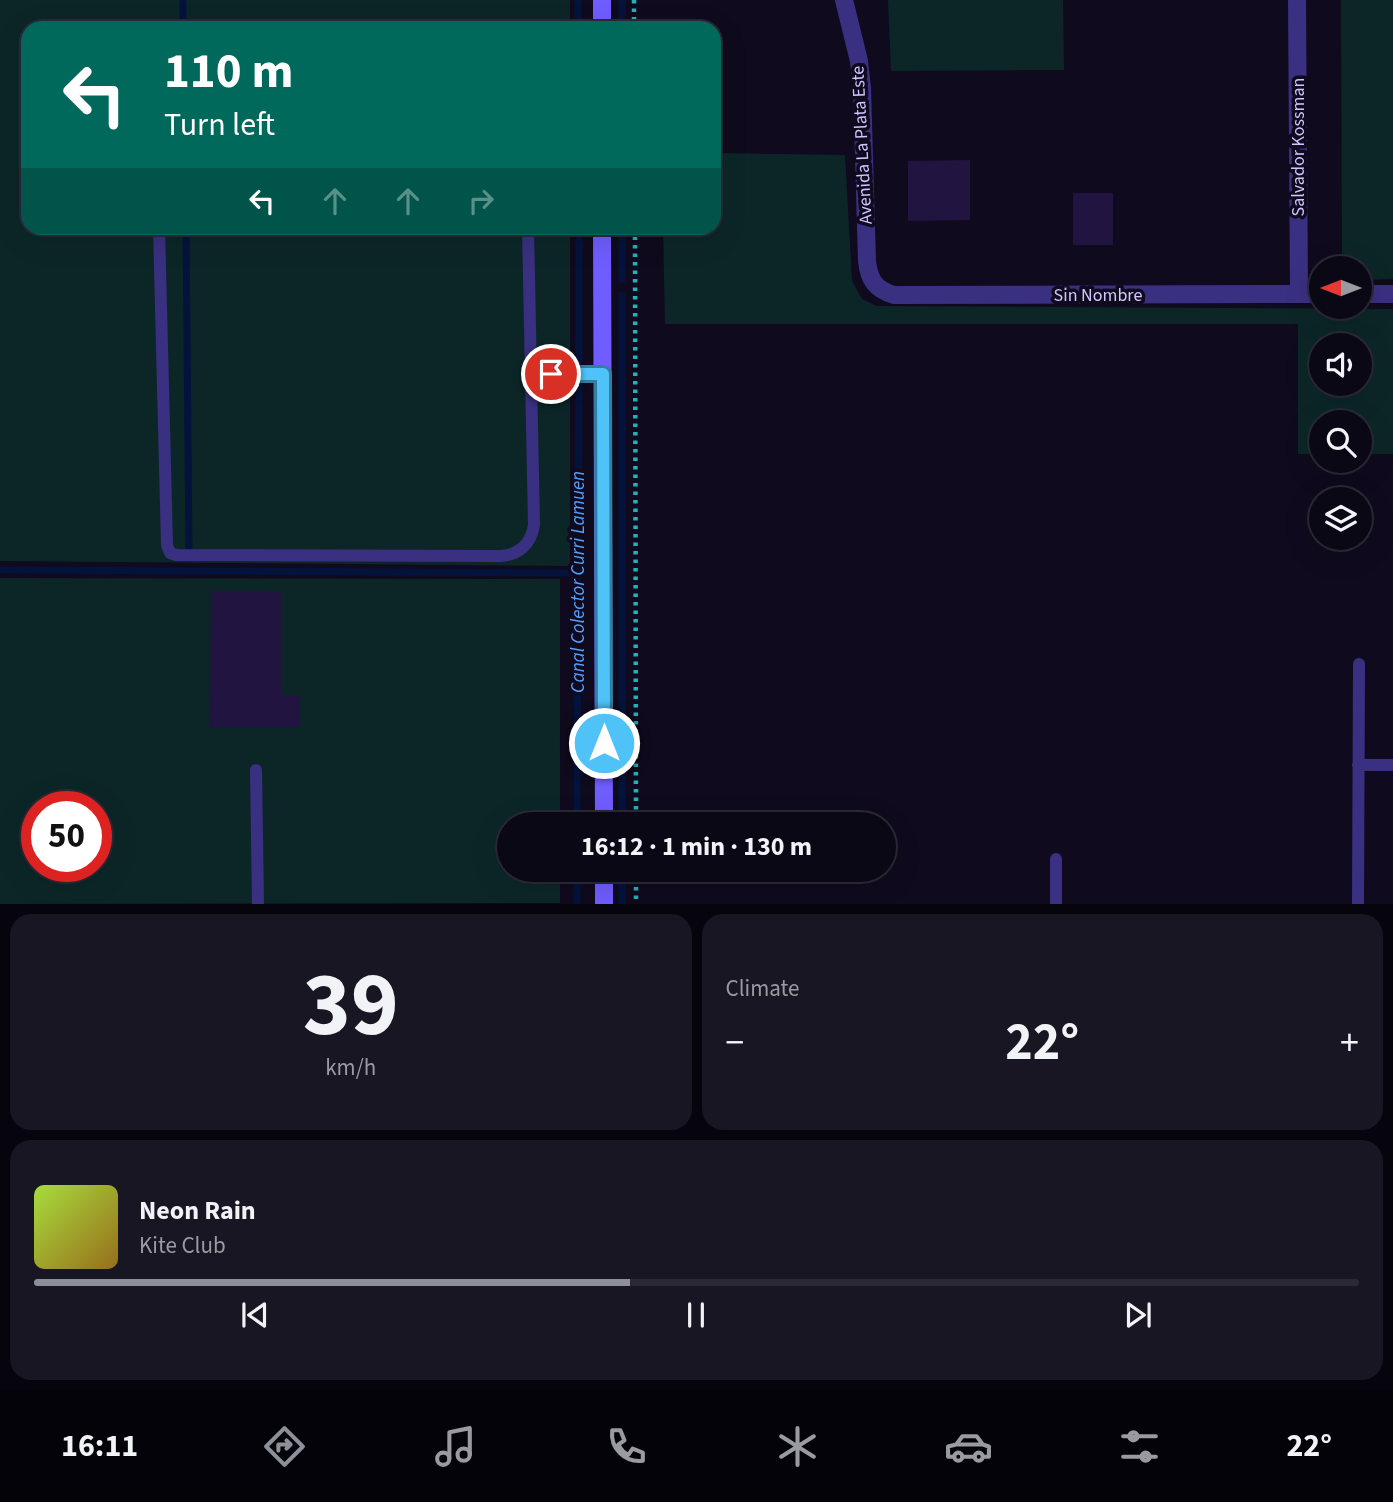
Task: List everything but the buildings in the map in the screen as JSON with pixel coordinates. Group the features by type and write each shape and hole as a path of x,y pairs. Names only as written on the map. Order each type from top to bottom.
{"main road":[{"path":"602,0 602,21"},
{"path":"603,235 604,812"},
{"path":"604,882 604,904"}],"street":[{"name":"Avenida La Plata Este","path":"844,0 860,75 867,261 871,281 877,288"},
{"name":"Salvador Kossman","path":"1297,0 1299,294"},
{"name":"Sin Nombre","path":"877,288 894,295 1309,294"},
{"path":"1372,294 1393,294"}],"lane":[{"path":"159,235 168,551 173,555 500,556 516,553 530,539 534,525 528,235"},
{"path":"531,374 603,374"},
{"path":"1357,904 1359,664"},
{"path":"1358,765 1393,765"},
{"path":"256,770 258,904"},
{"path":"1056,859 1056,904"}],"path":[{"path":"634,0 635,21"},
{"path":"635,235 636,812"},
{"path":"636,882 636,904"}],"green space":[{"path":"0,0 570,0 570,21 21,21 21,235 570,235 570,566 0,561"},
{"path":"888,0 1063,0 1064,70 891,71"},
{"path":"1341,0 1393,0 1393,279 1372,280 1372,256 1342,256"},
{"path":"721,153 845,155 852,281 862,299 877,306 1309,309 1309,319 1372,319 1372,309 1393,309 1393,454 1372,454 1372,410 1309,410 1309,454 1298,454 1298,324 665,324 663,235 721,235"},
{"path":"0,578 560,579 560,812 497,812 497,882 560,882 560,903 0,904"}],"waterway":[{"path":"183,0 183,21"},
{"name":"Canal Colector Curri Lamuen","path":"578,0 578,21"},
{"path":"622,0 622,21"},
{"path":"186,235 189,551"},
{"name":"Canal Colector Curri Lamuen","path":"579,235 579,365"},
{"path":"622,235 622,280"},
{"path":"622,295 622,812"},
{"name":"Canal Colector Curri Lamuen","path":"577,812 579,382"},
{"path":"0,570 578,573"},
{"name":"Canal Colector Curri Lamuen","path":"577,882 577,904"},
{"path":"622,882 622,904"}],"route":[{"path":"551,374 603,374 604,743"}]}
